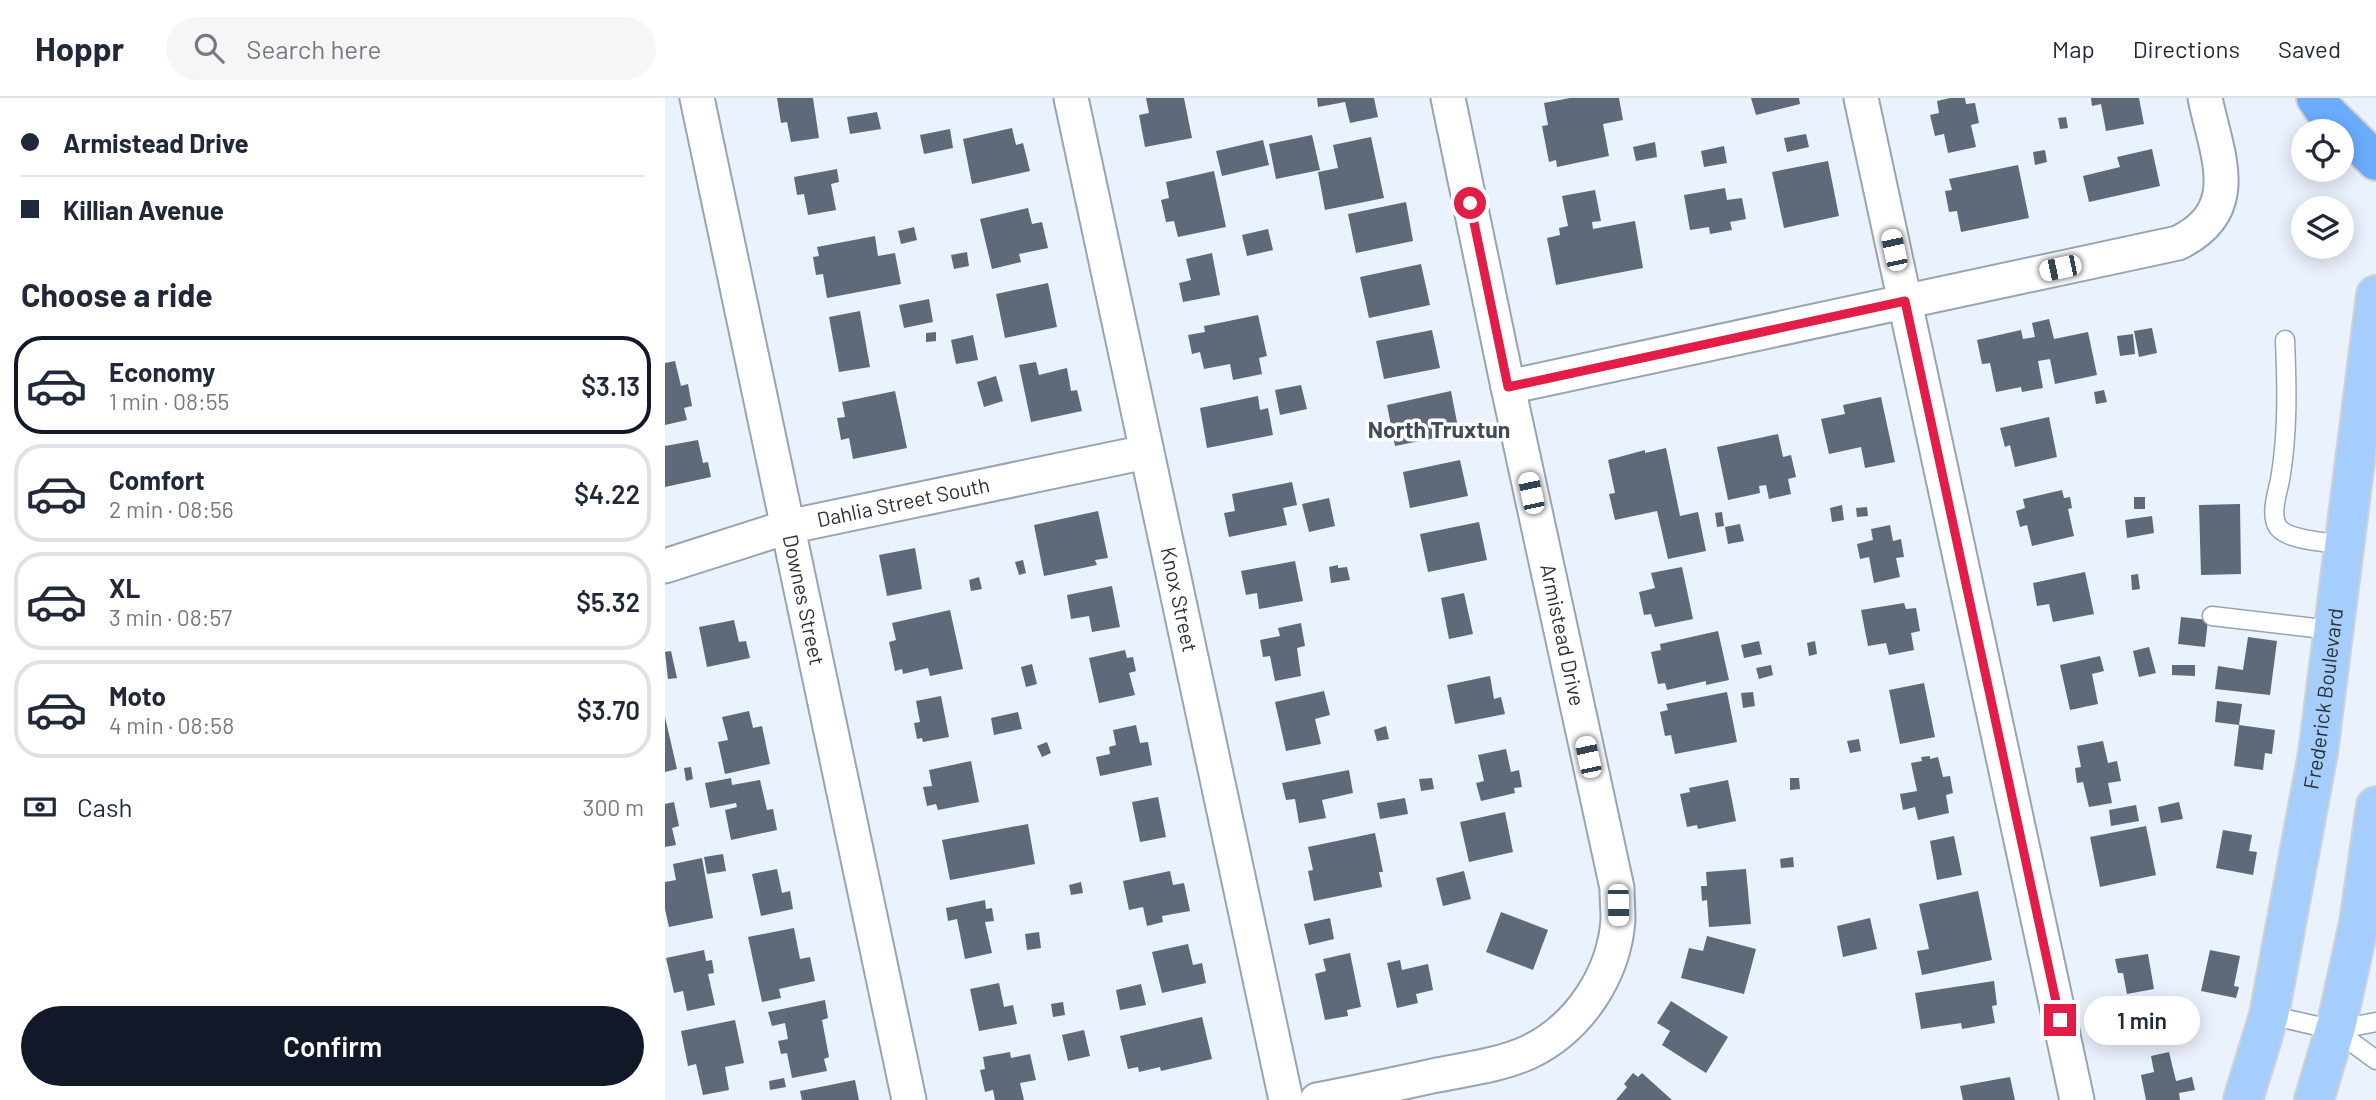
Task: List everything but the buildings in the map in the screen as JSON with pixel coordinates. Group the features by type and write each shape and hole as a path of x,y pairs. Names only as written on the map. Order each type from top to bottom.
{"highway":[{"path":"2316,98 2324,110 2376,161"}],"main road":[{"name":"Frederick Boulevard","path":"2243,1100 2269,1015 2318,752 2376,295"},
{"path":"2314,1100 2335,1030 2359,923 2376,806"}],"street":[{"name":"Downes Street","path":"697,98 909,1100"},
{"name":"Knox Street","path":"1071,98 1286,1100"},
{"name":"Armistead Drive","path":"1317,1100 1500,1063 1531,1051 1563,1030 1585,1006 1599,984 1612,953 1618,921 1617,888 1448,98"},
{"path":"1861,98 2077,1100"},
{"path":"1508,387 2178,243 2197,234 2211,219 2220,200 2222,179 2205,98"},
{"name":"Dahlia Street South","path":"665,566 787,527 1146,452"}],"lane":[{"path":"2285,340 2287,394 2283,461 2274,512 2277,526 2287,536 2344,545"},
{"path":"2212,616 2332,629"},
{"path":"2269,1015 2335,1030 2376,1060"},
{"path":"2335,1030 2376,1022"}],"district":[{"name":"North Truxtun","path":"1439,430"}],"route":[{"path":"1470,203 1508,387 1905,301 2060,1020"}]}
